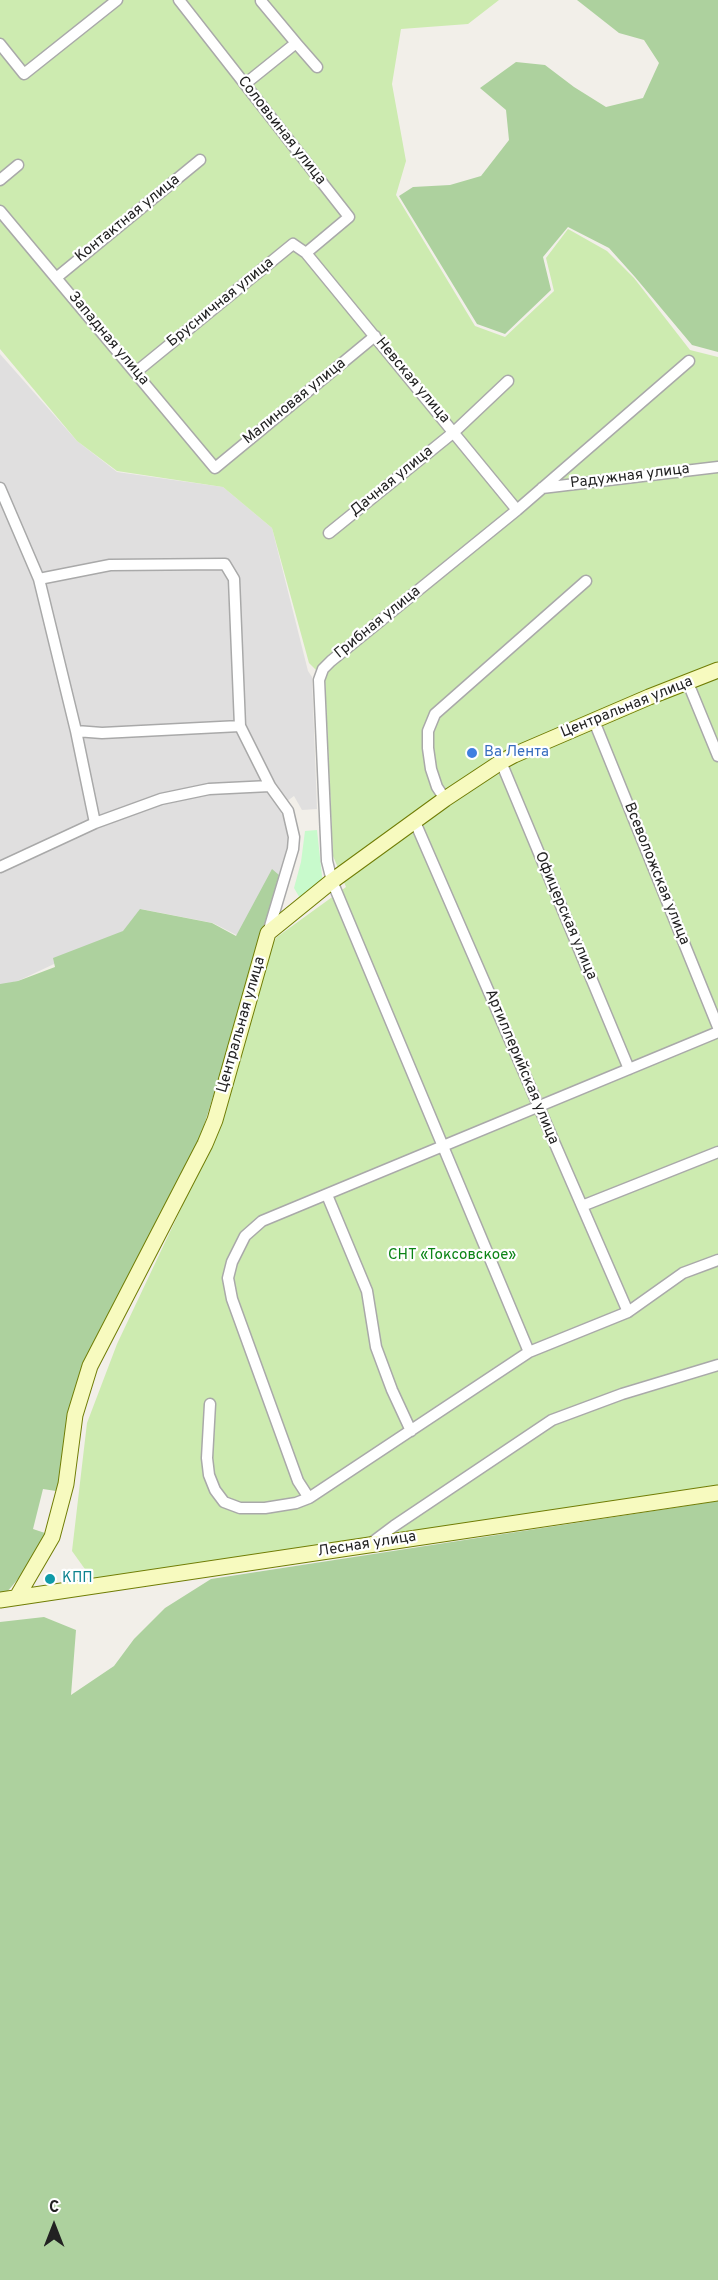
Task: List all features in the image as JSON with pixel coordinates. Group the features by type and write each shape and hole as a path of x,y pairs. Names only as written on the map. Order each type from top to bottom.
{"street":[{"path":"0,44 24,74 117,0"},
{"name":"Соловьиная улица","path":"179,0 349,217 306,253"},
{"path":"261,1 317,67"},
{"path":"245,84 296,43"},
{"name":"Контактная улица","path":"56,278 200,160"},
{"path":"0,180 18,165"},
{"name":"Западная улица","path":"0,211 215,468"},
{"name":"Брусничная улица","path":"136,372 293,244 306,253"},
{"name":"Невская улица","path":"306,253 517,510"},
{"name":"Малиновая улица","path":"215,468 375,336"},
{"name":"Грибная улица","path":"332,881 326,850 319,680 323,669 517,510 690,361"},
{"name":"Дачная улица","path":"330,533 454,432 508,381"},
{"name":"Радужная улица","path":"542,488 718,467"},
{"path":"0,488 39,579 76,731 95,823"},
{"path":"39,579 110,566 225,564 234,579 240,726 270,786 288,811 294,837 293,849 268,933"},
{"path":"445,799 437,787 428,748 428,730 435,714 586,580"},
{"name":"Центральная улица","path":"17,1597 52,1537 66,1484 75,1415 90,1366 205,1144 215,1120 268,933 332,881 445,799 514,754 718,670"},
{"path":"687,683 718,756"},
{"name":"Всеволожская улица","path":"594,721 718,1027"},
{"path":"76,731 111,733 240,726"},
{"name":"Офицерская улица","path":"501,762 629,1069"},
{"path":"0,867 95,823 171,797 210,789 270,786"},
{"name":"Артиллерийская улица","path":"416,822 628,1312"},
{"path":"332,881 529,1352"},
{"path":"309,1498 298,1481 232,1299 228,1278 232,1262 245,1236 262,1221 718,1032"},
{"path":"582,1206 718,1152"},
{"path":"327,1195 367,1291 376,1347 411,1431"},
{"path":"210,1404 207,1458 209,1475 214,1490 224,1502 240,1508 265,1508 297,1503 309,1498 529,1352 628,1312 683,1273 718,1260"},
{"path":"370,1544 393,1526 552,1420 622,1394 718,1365"},
{"name":"Лесная улица","path":"0,1600 718,1493"}],"shaded area":[{"path":"0,354 77,441 117,472 223,487 272,528 308,671 312,677 317,809 302,810 294,796 279,807 286,824 289,846 258,946 213,923 141,909 124,931 18,981 0,985"}],"green space":[{"name":"СНТ «Токсовское»","path":"0,0 499,0 468,24 401,29 392,84 406,161 396,195 475,326 505,337 554,291 546,258 568,229 607,251 634,278 690,350 718,357 718,1489 92,1579 72,1551 87,1423 117,1344 211,1145 267,951 277,937 346,887 333,856 325,679 309,663 272,528 223,487 117,471 77,441 0,349"},
{"path":"577,0 718,0 718,352 692,345 609,248 568,227 543,257 551,290 505,334 477,324 399,196 413,187 450,185 481,176 509,140 506,110 480,88 516,62 545,65 606,107 643,98 659,63 644,40 619,33"},
{"path":"317,830 323,885 301,900 294,888 301,862 305,831"},
{"path":"272,869 279,875 200,1138 84,1366 56,1491 43,1489 33,1529 48,1534 38,1555 7,1592 0,1593 0,984 18,981 55,967 53,958 123,931 140,909 212,923 236,936"},
{"path":"718,1501 718,2280 0,2280 0,1622 44,1617 76,1630 71,1695 114,1666 134,1639 165,1608 211,1579"}],"place":[{"name":"Ва Лента","path":"472,753"},
{"name":"КПП","path":"50,1579"}]}
